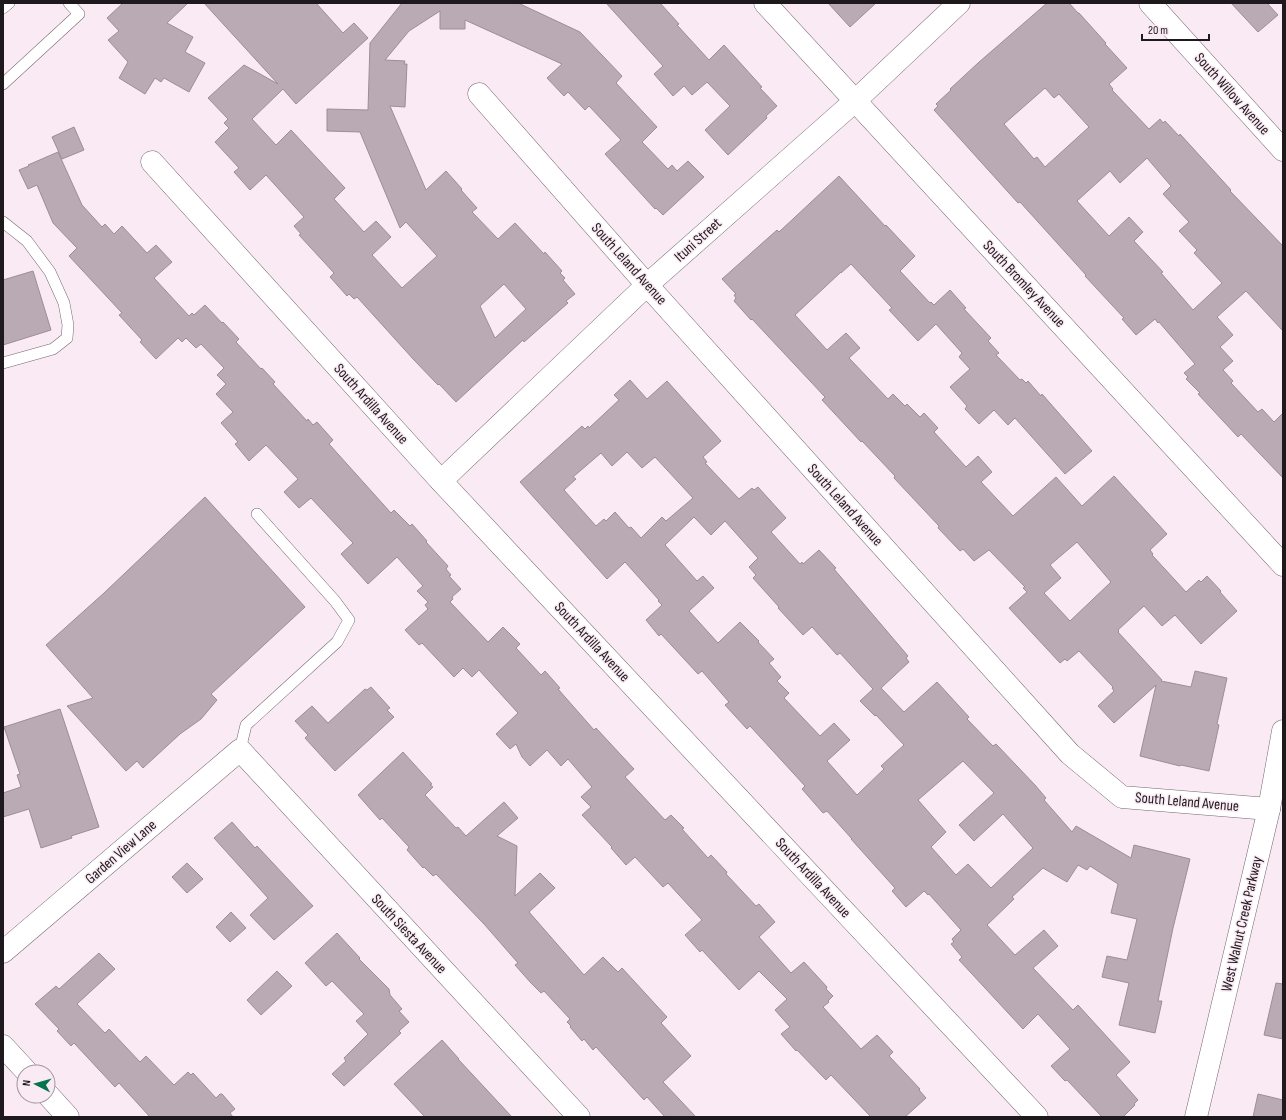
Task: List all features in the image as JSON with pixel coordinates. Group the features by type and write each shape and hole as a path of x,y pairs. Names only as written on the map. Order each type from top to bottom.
{"street":[{"name":"South Bromley Avenue","path":"765,3 1283,565"},
{"name":"Ituni Street","path":"441,481 647,285 855,101 959,3"},
{"name":"South Willow Avenue","path":"1150,3 1283,150"},
{"name":"South Leland Avenue","path":"479,94 647,285 1070,754 1122,797 1269,809"},
{"name":"South Ardilla Avenue","path":"152,162 441,481 1037,1117"},
{"name":"West Walnut Creek Parkway","path":"1196,1117 1269,809 1283,731"},
{"name":"Garden View Lane","path":"3,953 240,750"},
{"name":"South Siesta Avenue","path":"240,750 579,1117"},
{"path":"3,1046 20,1064"},
{"path":"56,1104 68,1117"}],"lane":[{"path":"3,8 9,3"},
{"path":"3,84 79,14 69,3"},
{"path":"3,222 27,241 50,272 64,303 68,325 67,338 53,349 3,363"},
{"path":"240,750 246,725 337,642 349,620 335,601 257,514"}],"building":[{"path":"123,3 188,3 167,23 193,37 185,52 205,63 189,92 164,78 161,82 155,78 145,94 119,78 128,62 108,40 119,31 107,18"},
{"path":"204,3 316,3 343,33 354,23 368,38 296,104 283,89 252,119 276,145 291,130 345,188 334,199 364,232 376,221 391,237 372,255 402,288 437,256 406,222 400,228 360,132 327,131 327,109 368,110 370,43 402,3 518,3 580,32 622,76 616,83 657,127 642,142 668,169 672,165 677,171 688,161 704,177 663,215 656,208 655,209 605,154 621,140 589,106 585,110 568,92 564,96 547,78 562,64 465,20 465,29 440,29 440,11 409,31 385,60 405,61 404,64 407,64 405,107 390,106 426,190 446,171 477,208 472,212 498,239 515,223 562,271 560,273 565,278 563,280 575,294 566,301 568,303 524,342 523,340 456,402 414,360 357,297 354,299 349,294 347,296 330,277 334,273 299,235 301,234 294,226 304,217 266,175 250,190 234,172 239,168 215,142 229,128 224,123 228,119 208,98 244,65 278,84","holes":["504,284 526,309 495,338 480,306"]},
{"path":"606,3 660,3 679,24 677,25 709,60 724,45 777,106 766,116 767,118 728,155 705,130 730,106 707,82 692,95 684,86 673,96 654,74 663,66"},
{"path":"828,3 876,3 850,27"},
{"path":"1047,3 1069,3 1127,68 1109,84 1113,89 1112,90 1149,129 1160,119 1163,123 1165,121 1179,136 1180,134 1231,190 1230,191 1283,246 1283,331 1246,291 1217,317 1233,335 1220,347 1233,361 1223,370 1233,381 1231,383 1258,412 1262,409 1274,422 1283,413 1283,478 1241,434 1238,437 1186,379 1188,377 1184,373 1195,364 1159,322 1158,323 1155,319 1136,335 1122,319 1124,318 1085,276 1086,275 1020,202 1018,203 934,110 938,106 936,104 951,90 950,89","holes":["1045,88 1054,98 1059,94 1089,127 1045,167 1037,157 1034,159 1004,124","1147,158 1171,186 1163,194 1189,222 1179,231 1197,250 1194,253 1222,283 1193,310 1161,273 1163,272 1134,241 1143,232 1129,217 1109,236 1077,201 1110,171 1120,183"]},
{"path":"1231,3 1267,3 1278,15 1258,32"},
{"path":"74,127 84,150 62,159 52,137"},
{"path":"58,152 82,205 102,227 105,224 114,234 122,226 147,253 156,245 172,262 154,278 189,316 192,313 194,315 205,305 222,323 223,322 239,339 236,342 275,382 273,384 307,421 308,419 313,425 317,422 333,440 329,444 391,513 394,510 410,526 412,524 427,541 426,542 448,566 446,569 451,575 449,576 461,589 452,597 453,599 450,602 488,642 503,627 520,644 516,648 541,675 545,671 560,688 558,689 594,730 596,728 634,769 625,777 665,820 671,815 684,828 682,829 708,858 711,855 727,872 726,874 756,906 759,904 775,922 759,937 791,973 804,962 827,987 826,989 833,996 823,1007 861,1049 877,1035 893,1052 889,1056 920,1089 919,1090 926,1098 905,1117 871,1117 831,1075 826,1080 797,1050 796,1051 781,1034 790,1027 775,1010 787,999 759,971 739,990 702,950 700,952 685,935 702,920 668,883 663,887 635,857 626,865 611,848 612,847 582,815 591,807 581,797 592,787 568,759 561,766 547,750 530,766 522,757 516,744 510,749 496,734 518,713 479,670 472,677 463,668 454,677 422,643 419,645 405,630 428,609 425,605 428,602 417,591 423,586 397,557 368,584 341,554 353,543 311,498 299,508 284,492 298,479 266,445 249,461 235,444 238,442 221,423 233,412 216,394 226,384 217,375 224,368 201,344 196,348 186,338 182,342 178,338 156,359 140,342 142,340 119,315 122,313 69,256 77,248 53,223 37,185 28,189 19,170"},
{"path":"839,176 915,256 900,271 930,303 931,302 934,305 950,290 966,308 964,309 991,338 988,341 999,353 996,355 1020,380 1022,379 1026,383 1028,381 1041,396 1042,394 1092,451 1065,474 1015,418 1008,425 994,410 979,424 965,409 967,406 950,387 970,369 959,357 962,353 936,324 918,341 889,310 892,308 851,264 795,315 827,350 846,333 860,348 849,358 888,399 893,394 905,406 907,404 920,417 924,413 938,428 934,432 966,467 978,456 992,472 981,482 1013,516 1056,477 1082,506 1114,476 1167,534 1150,550 1153,554 1152,555 1186,592 1199,580 1201,582 1207,576 1237,611 1201,644 1175,615 1162,626 1144,606 1118,630 1118,632 1162,680 1161,681 1191,687 1195,671 1227,678 1209,771 1180,766 1140,756 1156,685 1114,723 1098,706 1114,691 1112,688 1113,687 1079,651 1067,661 1065,659 1060,663 1009,608 1027,592 1023,588 1025,587 989,550 974,561 963,549 960,551 894,478 895,476 822,400 825,397 734,301 736,298 734,295 736,294 722,279 777,230 779,232","holes":["1077,542 1111,582 1070,621 1044,593 1061,578 1050,565"]},
{"path":"33,271 51,330 3,345 3,280"},
{"path":"630,380 647,399 667,381 721,441 703,457 707,462 705,463 739,499 752,488 754,490 758,487 786,518 771,532 800,564 802,562 803,564 819,550 836,568 834,569 908,656 906,658 909,662 881,688 904,712 937,682 969,717 967,719 993,746 996,744 1035,785 1046,798 1044,800 1072,832 1076,826 1131,858 1134,845 1190,859 1173,928 1158,1001 1162,1001 1155,1033 1119,1025 1129,983 1102,977 1107,956 1127,960 1137,919 1111,913 1118,884 1090,866 1087,870 1078,865 1067,882 1043,868 1012,897 1014,899 987,925 1015,955 1044,930 1058,946 1033,968 1073,1010 1078,1005 1130,1062 1116,1075 1138,1100 1123,1117 1102,1117 1067,1080 1065,1081 1051,1066 1070,1049 1038,1014 1023,1029 959,960 962,957 951,944 954,942 952,939 961,930 929,894 928,895 924,891 906,907 892,891 895,888 852,839 827,811 823,813 802,789 805,786 750,726 747,729 725,705 729,702 702,671 698,674 661,634 659,636 646,620 662,605 625,562 607,579 520,482 582,426 585,429 588,426 589,428 619,400 614,395","holes":["627,452 642,468 655,457 693,498 666,521 662,517 641,538 631,527 629,528 615,512 606,521 604,519 596,526 564,490 576,479 573,477 601,453 612,466","694,517 711,535 725,521 758,558 749,567 756,575 753,578 779,607 778,608 803,635 812,627 837,655 840,653 873,689 860,701 875,716 876,715 904,745 881,766 884,769 857,795 827,761 850,740 834,723 820,736 784,698 789,693 777,681 781,677 769,663 774,659 740,622 718,643 689,611 714,588 703,576 697,581 665,545","963,761 994,793 959,825 974,841 1003,814 1033,848 991,888 968,864 956,875 931,847 946,832 918,800"]},
{"path":"205,497 305,607 211,694 217,700 201,719 180,734 143,768 137,761 126,771 67,706 93,698 46,645 104,593"},
{"path":"371,687 390,708 387,710 394,717 335,771 305,738 308,735 295,721 312,706 328,723 365,689 367,690"},
{"path":"60,709 99,827 41,848 29,809 3,817 3,793 21,787 17,775 20,774 4,727"},
{"path":"403,752 432,784 430,785 433,787 425,795 456,828 458,827 466,836 504,802 518,818 497,836 517,846 515,896 540,873 555,888 529,912 584,975 603,957 618,972 622,968 667,1017 661,1023 691,1056 663,1082 696,1117 665,1117 647,1097 644,1100 596,1047 593,1050 584,1039 582,1041 567,1022 570,1019 544,991 541,993 531,983 515,965 518,963 484,924 436,874 433,876 424,867 423,868 407,850 409,847 382,818 380,820 358,795"},
{"path":"232,822 255,848 257,846 313,906 274,940 250,915 268,898 214,838"},
{"path":"187,863 203,879 187,893 172,877"},
{"path":"231,912 246,928 230,942 216,927"},
{"path":"337,933 360,958 359,959 389,989 390,995 402,1009 399,1011 409,1022 399,1031 401,1033 344,1086 332,1074 346,1061 344,1058 368,1034 356,1021 364,1014 332,981 326,986 305,963"},
{"path":"99,953 115,969 77,1004 105,1033 109,1029 140,1062 146,1056 174,1085 188,1072 191,1075 193,1073 216,1098 222,1094 235,1109 230,1113 233,1117 150,1117 119,1083 115,1087 74,1043 71,1046 57,1031 59,1029 35,1004 56,986 59,989"},
{"path":"277,971 292,986 261,1015 247,1000"},
{"path":"1276,983 1283,984 1283,1039 1264,1035"},
{"path":"442,1040 512,1117 425,1117 394,1084"},
{"path":"1258,1094 1283,1100 1283,1117 1253,1117"}]}
